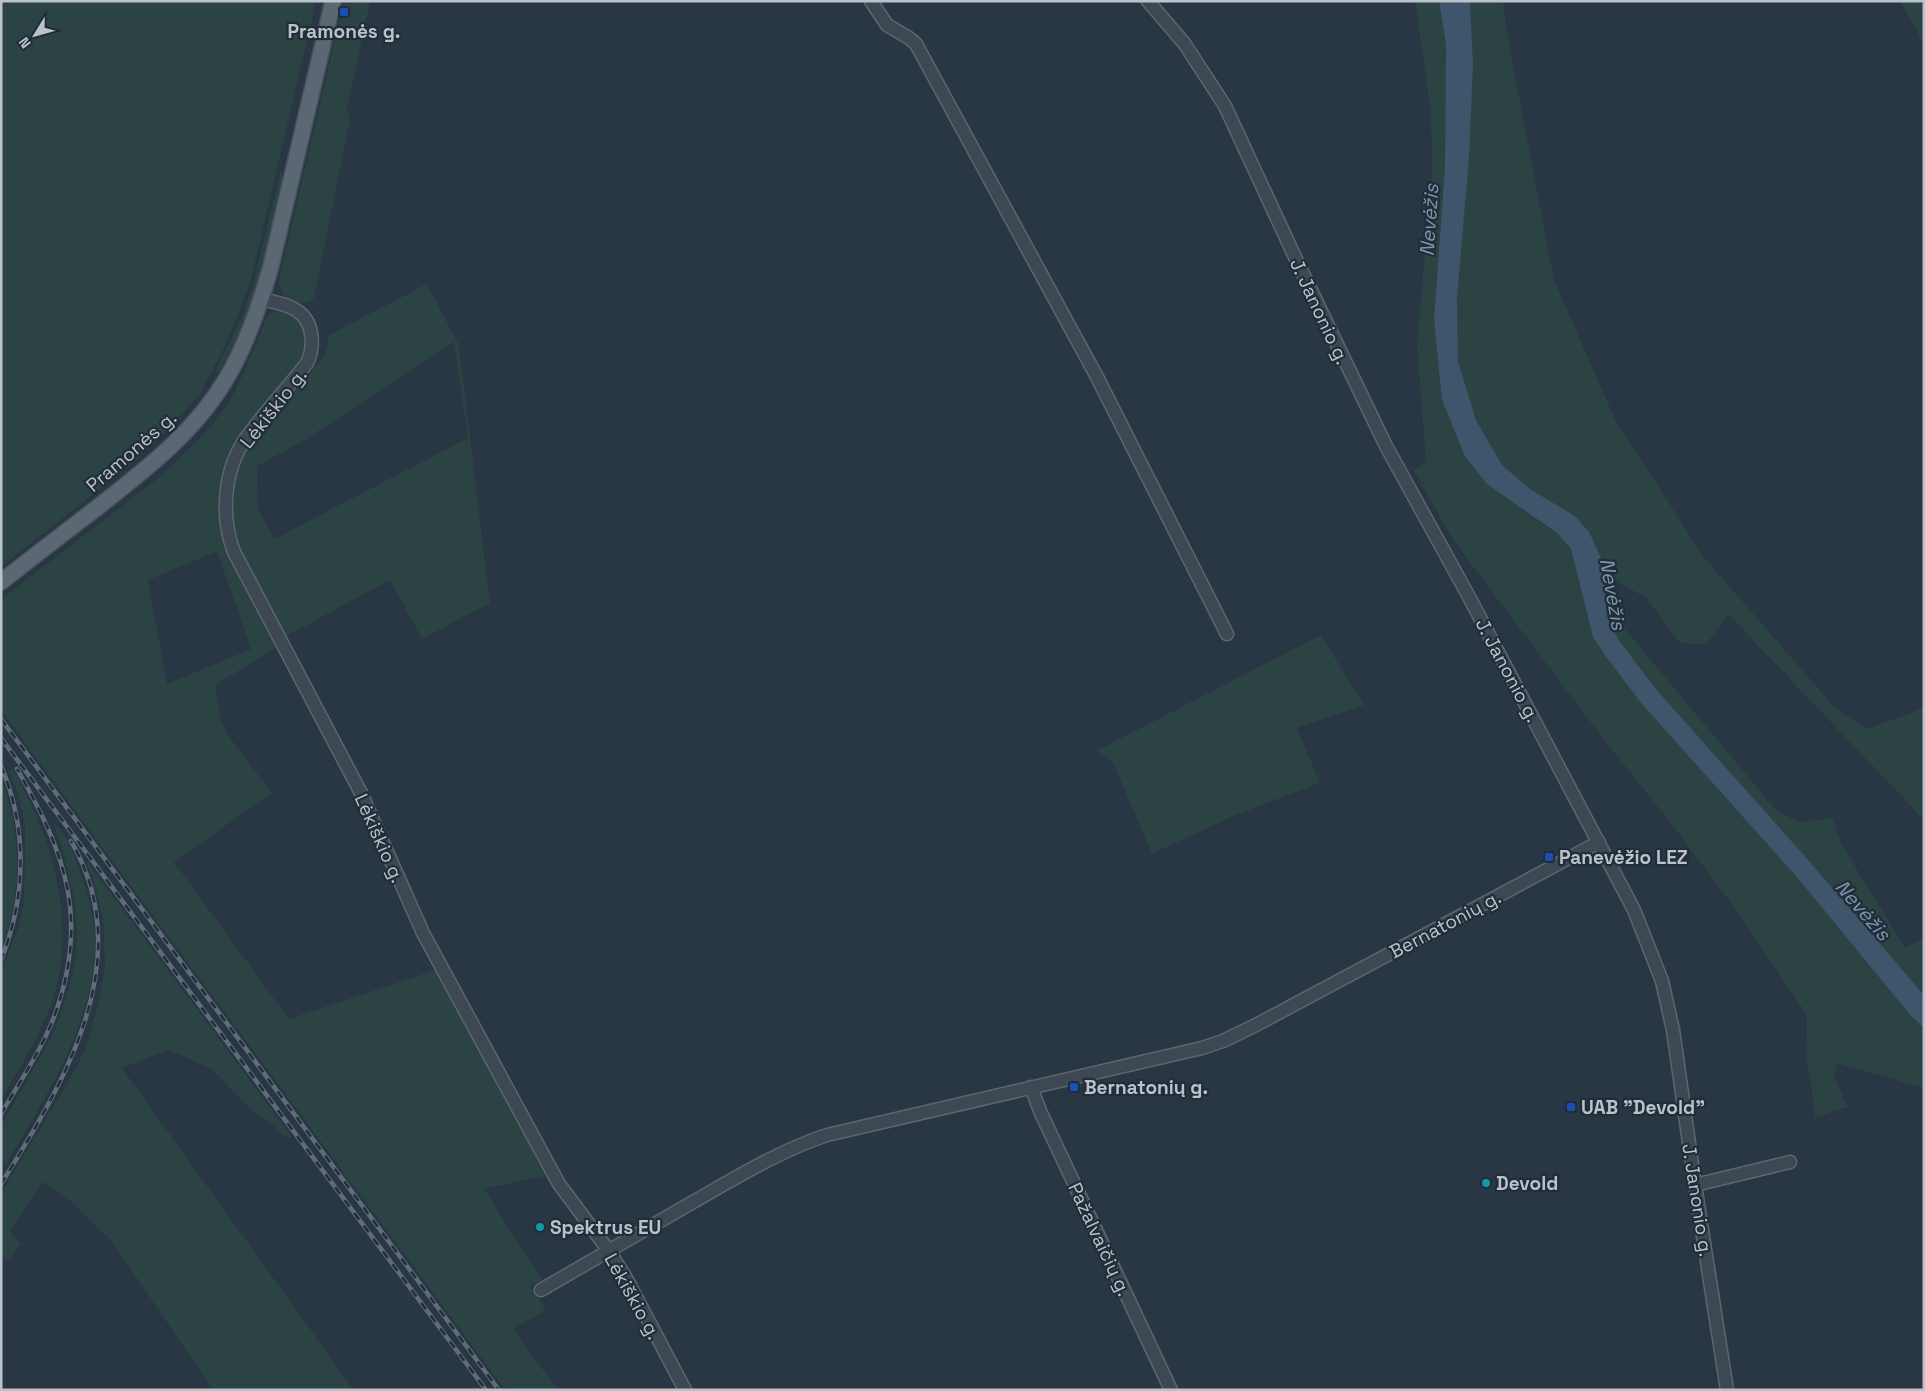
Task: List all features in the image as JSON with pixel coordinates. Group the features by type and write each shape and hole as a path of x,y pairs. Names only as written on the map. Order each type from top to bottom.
{"main road":[{"name":"Pramonės g.","path":"1,582 136,477 187,430 212,400 233,367 262,299 333,1"}],"street":[{"path":"871,1 887,26 910,38 916,44 1106,394 1227,634"},
{"name":"J. Janonio g.","path":"1148,1 1184,43 1225,106 1386,446 1468,595 1634,910 1662,981 1673,1030 1727,1390"},
{"name":"Lėkiškio g.","path":"262,299 297,310 306,321 312,334 313,351 307,363 244,442 236,457 228,488 226,520 228,537 274,629 361,793 424,933 559,1184 609,1250 626,1278 685,1390"},
{"name":"Bernatonių g.","path":"541,1290 778,1154 803,1143 1031,1087 1202,1048 1223,1041 1599,842"},
{"name":"Pažalvaičių g.","path":"1031,1087 1040,1111 1171,1390"},
{"path":"1695,1185 1790,1162"}],"green space":[{"path":"1,1 316,2 250,284 225,346 200,394 168,430 129,466 1,567"},
{"path":"344,1 370,1 347,109 350,120 314,298 304,303 297,303 286,298 279,286 279,279"},
{"path":"1415,1 1439,1 1446,44 1445,166 1434,319 1442,400 1540,522 1557,533 1571,549 1593,637 1641,703 1796,876 1911,1016 1924,1028 1924,1088 1837,1063 1834,1076 1848,1107 1815,1117 1806,1061 1807,1015 1739,914 1453,540 1414,471 1426,462 1417,346 1432,169 1431,114"},
{"path":"1470,1 1503,1 1509,44 1554,280 1615,419 1703,556 1836,709 1867,729 1924,708 1924,820 1728,614 1706,645 1680,643 1646,598 1613,579 1613,615 1777,811 1799,822 1832,818 1842,845 1905,948 1924,938 1924,995 1810,862 1655,688 1618,639 1607,617 1601,558 1575,516 1530,489 1502,465 1476,420 1458,361 1457,298 1473,64"},
{"path":"1900,1 1920,1 1924,9 1924,44"},
{"path":"281,170 283,177 259,278 242,326 218,373 215,371 241,319 253,285"},
{"path":"427,284 459,345 490,603 422,639 390,580 285,637 243,560 235,535 232,506 234,483 243,455 256,434 324,357 328,345 327,336","holes":["454,342 468,438 274,539 258,508 257,466 300,443"]},
{"path":"277,311 287,312 294,315 302,323 307,334 306,356 248,426 220,504 221,526 227,550 241,582 276,648 215,685 221,719 228,735 272,793 174,862 289,1019 439,969 549,1175 484,1189 542,1280 530,1286 546,1310 513,1329 558,1390 505,1390 1,711 1,599 161,476 206,432 228,404 245,370 266,319 270,314","holes":["217,551 251,649 167,684 148,580"]},
{"path":"1321,635 1364,705 1297,728 1320,783 1231,817 1152,854 1114,765 1109,759 1096,751"},
{"path":"13,769 40,824 50,853 58,884 62,914 62,945 59,975 46,1018 1,1100 1,971 19,926 24,899 25,824 17,791 9,771"},
{"path":"1,776 13,820 17,864 13,907 1,951"},
{"path":"53,821 59,827 71,849 90,906 95,940 92,978 76,1034 64,1061 51,1088 6,1165 1,1161 1,1126 52,1036 65,1002 75,964 77,932 74,898"},
{"path":"84,857 292,1137 289,1138 282,1135 273,1124 254,1112 213,1070 169,1050 122,1068 354,1390 213,1390 111,1240 70,1201 42,1182 10,1232 21,1244 10,1259 1,1261 1,1193 77,1067 88,1041 99,1000 105,967 103,919 95,886"}],"water":[{"path":"1439,1 1470,1 1473,64 1469,158 1457,298 1458,361 1476,420 1502,465 1530,489 1575,516 1589,532 1601,558 1607,617 1618,639 1655,688 1810,862 1924,995 1924,1028 1911,1016 1796,876 1641,703 1607,658 1593,637 1571,549 1557,533 1487,484 1465,456 1442,400 1434,319 1445,166 1446,44"}],"railway":[{"path":"1,719 499,1390"},
{"path":"1,738 486,1390"},
{"path":"1,766 16,814 20,863 19,888 15,912 1,960"},
{"path":"1,1114 49,1030 65,982 70,949 71,918 60,859 49,830 17,769"},
{"path":"1,1184 48,1104 69,1062 86,1019 96,975 98,930 90,885 71,841"}],"place":[{"name":"Pramonės g.","path":"344,12"},
{"name":"Panevėžio LEZ","path":"1549,857"},
{"name":"Bernatonių g.","path":"1074,1087"},
{"name":"UAB \"Devold\"","path":"1571,1107"},
{"name":"Devold","path":"1486,1183"},
{"name":"Spektrus EU","path":"540,1227"}],"water label":[{"name":"Nevėžis","path":"1429,220"},
{"name":"Nevėžis","path":"1613,594"},
{"name":"Nevėžis","path":"1863,910"}]}
